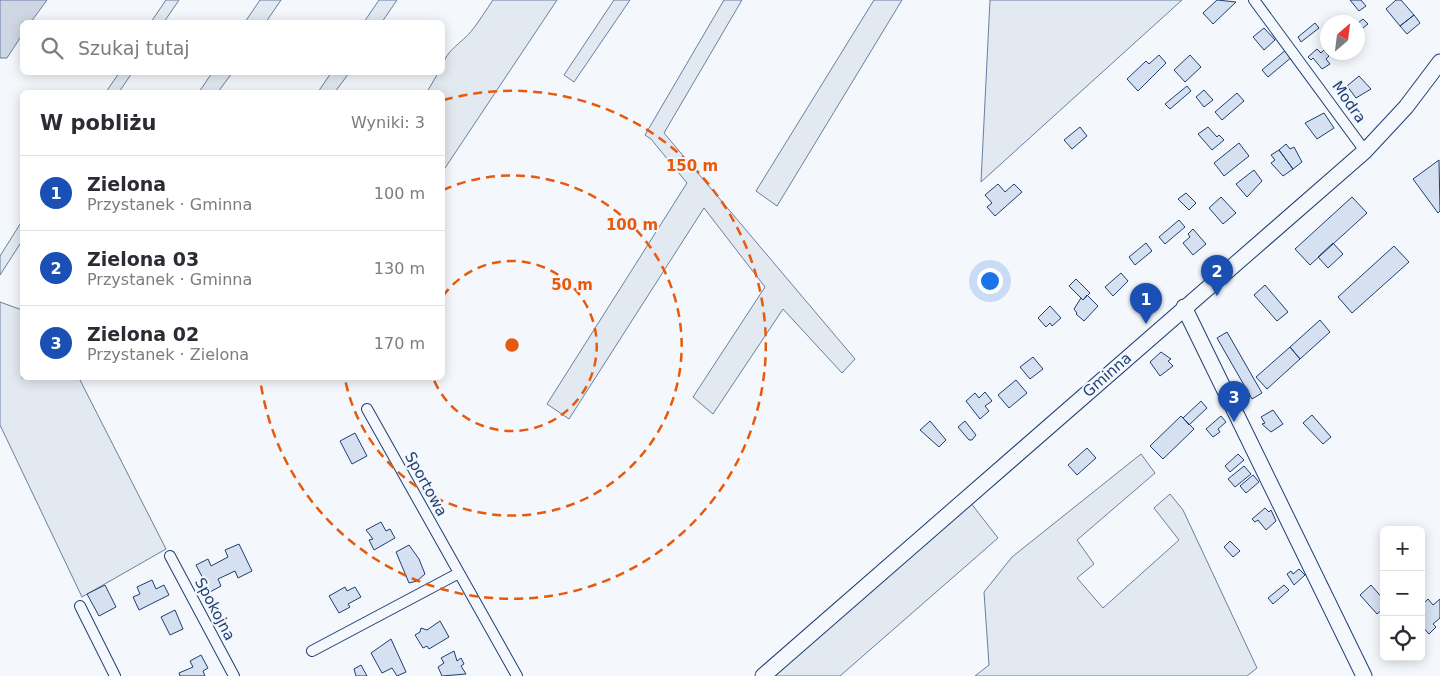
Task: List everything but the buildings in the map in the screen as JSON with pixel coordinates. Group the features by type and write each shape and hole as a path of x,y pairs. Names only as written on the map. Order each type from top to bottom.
{"main road":[{"name":"Gminna","path":"763,676 1365,150 1406,106 1440,62"},
{"path":"1184,307 1364,676"}],"street":[{"name":"Modra","path":"1254,0 1365,150"},
{"name":"Sportowa","path":"367,409 517,676"},
{"name":"Spokojna","path":"170,556 234,676"},
{"path":"312,652 459,573"},
{"path":"80,606 115,676"}],"shaded area":[{"path":"0,0 47,0 32,20 20,20 20,38 7,58 0,58"},
{"path":"166,0 179,0 165,20 152,20"},
{"path":"260,0 281,0 267,20 246,20"},
{"path":"379,0 397,0 383,20 365,20"},
{"path":"493,0 557,0 445,168 445,90 428,90 437,75 445,75 445,59 449,53 473,29"},
{"path":"614,0 630,0 574,82 564,75"},
{"path":"724,0 742,0 664,133 855,359 842,373 783,309 713,414 693,397 765,287 704,208 569,419 547,404 687,183 651,139 645,135"},
{"path":"874,0 902,0 777,206 756,191"},
{"path":"990,0 1182,0 981,182"},
{"path":"118,75 131,75 120,90 107,90"},
{"path":"211,75 231,75 219,90 200,90"},
{"path":"330,75 348,75 336,90 319,90"},
{"path":"20,224 20,244 0,275 0,256"},
{"path":"0,302 20,309 20,380 80,380 166,549 82,597 0,425"},
{"path":"1141,454 1155,473 1077,540 1094,564 1077,578 1103,608 1179,540 1154,508 1170,494 1183,510 1257,668 1247,676 975,676 989,665 984,592 1012,557"},
{"path":"970,502 998,538 840,676 773,676"}],"place":[{"name":"Zielona 03","path":"1217,296"},
{"name":"Zielona","path":"1146,324"},
{"name":"Zielona 02","path":"1234,422"}]}
